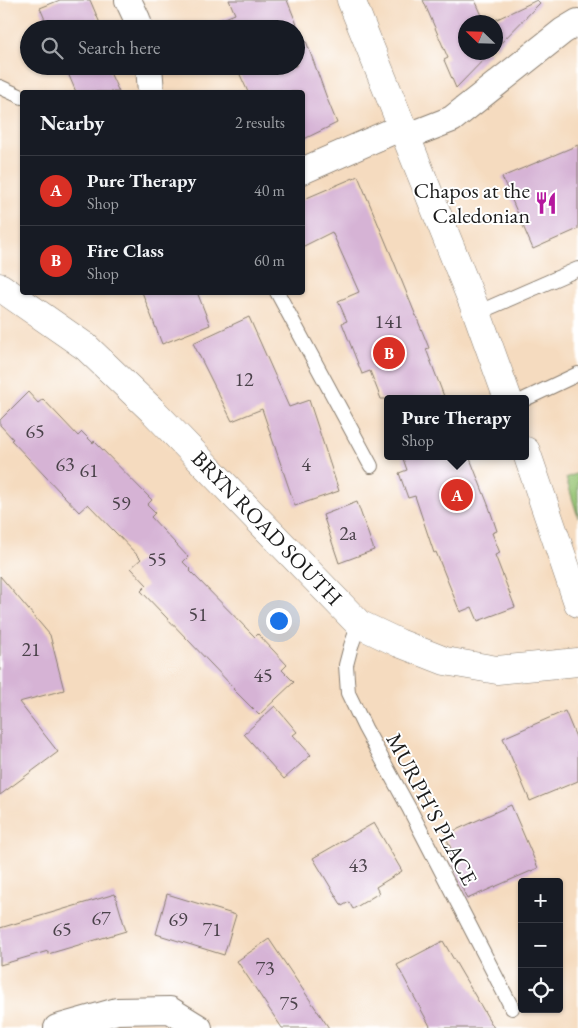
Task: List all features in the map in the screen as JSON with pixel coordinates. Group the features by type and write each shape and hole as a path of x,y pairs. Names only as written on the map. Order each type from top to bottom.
{"main road":[{"path":"351,0 477,313 507,395"},
{"name":"BRYN ROAD SOUTH","path":"0,287 86,347 153,411 359,624 399,643 445,661 497,670 578,662"},
{"path":"529,460 578,603"}],"street":[{"path":"128,0 137,20"},
{"path":"305,170 404,132 452,119 563,31 578,22"},
{"path":"149,75 151,90"},
{"path":"57,1028 117,1011 162,1010 170,1010 199,1028"}],"lane":[{"path":"0,87 20,96"},
{"path":"477,313 578,269"},
{"path":"279,295 371,466"},
{"path":"529,397 578,374"},
{"name":"MURPH'S PLACE","path":"359,624 350,646 346,665 348,692 364,728 410,810 512,1008"}],"green space":[{"path":"578,473 578,517 566,478"}],"building":[{"path":"60,0 90,0 99,20 45,20 40,8"},
{"path":"229,0 287,0 295,20 220,20 235,14"},
{"path":"423,0 475,0 482,15 458,15 458,60 483,60 456,88 444,60 448,58"},
{"path":"537,0 540,3 503,41 503,16"},
{"path":"306,41 337,123 305,139 305,90 247,90 240,75 305,75"},
{"path":"69,75 111,75 118,90 75,90"},
{"name":"Chapos at the Caledonian","path":"578,145 578,229 533,249 502,177"},
{"path":"358,176 429,348 426,349 443,395 384,395 384,399 381,399 370,371 362,374 342,323 347,321 338,301 359,292 332,232 305,246 305,199"},
{"path":"143,295 198,295 210,325 162,344"},
{"path":"249,317 289,407 309,400 339,491 295,506 262,409 232,421 193,343"},
{"path":"28,392 38,403 43,399 78,436 82,432 93,443 94,441 152,500 147,505 155,513 151,517 188,557 183,562 190,571 255,637 258,634 287,665 282,670 294,682 259,715 141,591 147,585 131,568 141,559 88,504 79,512 11,440 13,439 0,425 0,420"},
{"path":"403,460 471,460 497,531 492,533 500,553 495,555 515,607 478,621 472,607 460,612 436,552 434,553 415,496 408,498 399,473 407,470"},
{"path":"357,502 374,550 339,563 323,515"},
{"path":"0,576 50,635 64,690 19,702 58,752 0,795"},
{"path":"275,706 297,732 293,735 311,755 284,779 244,734"},
{"path":"565,711 578,742 578,781 530,801 503,738"},
{"path":"511,805 538,868 467,899 447,853 452,851 445,835"},
{"path":"374,823 402,871 376,887 379,893 353,909 349,902 342,906 313,858"},
{"path":"115,894 126,931 48,954 48,951 0,965 0,928"},
{"path":"167,894 236,915 224,955 156,934"},
{"path":"269,939 329,1028 282,1028 237,961"},
{"path":"443,941 494,1028 431,1028 397,965"}],"place":[{"name":"Chapos at the Caledonian","path":"546,203"},
{"name":"Fire Class","path":"389,353"},
{"name":"Pure Therapy","path":"457,495"}]}
